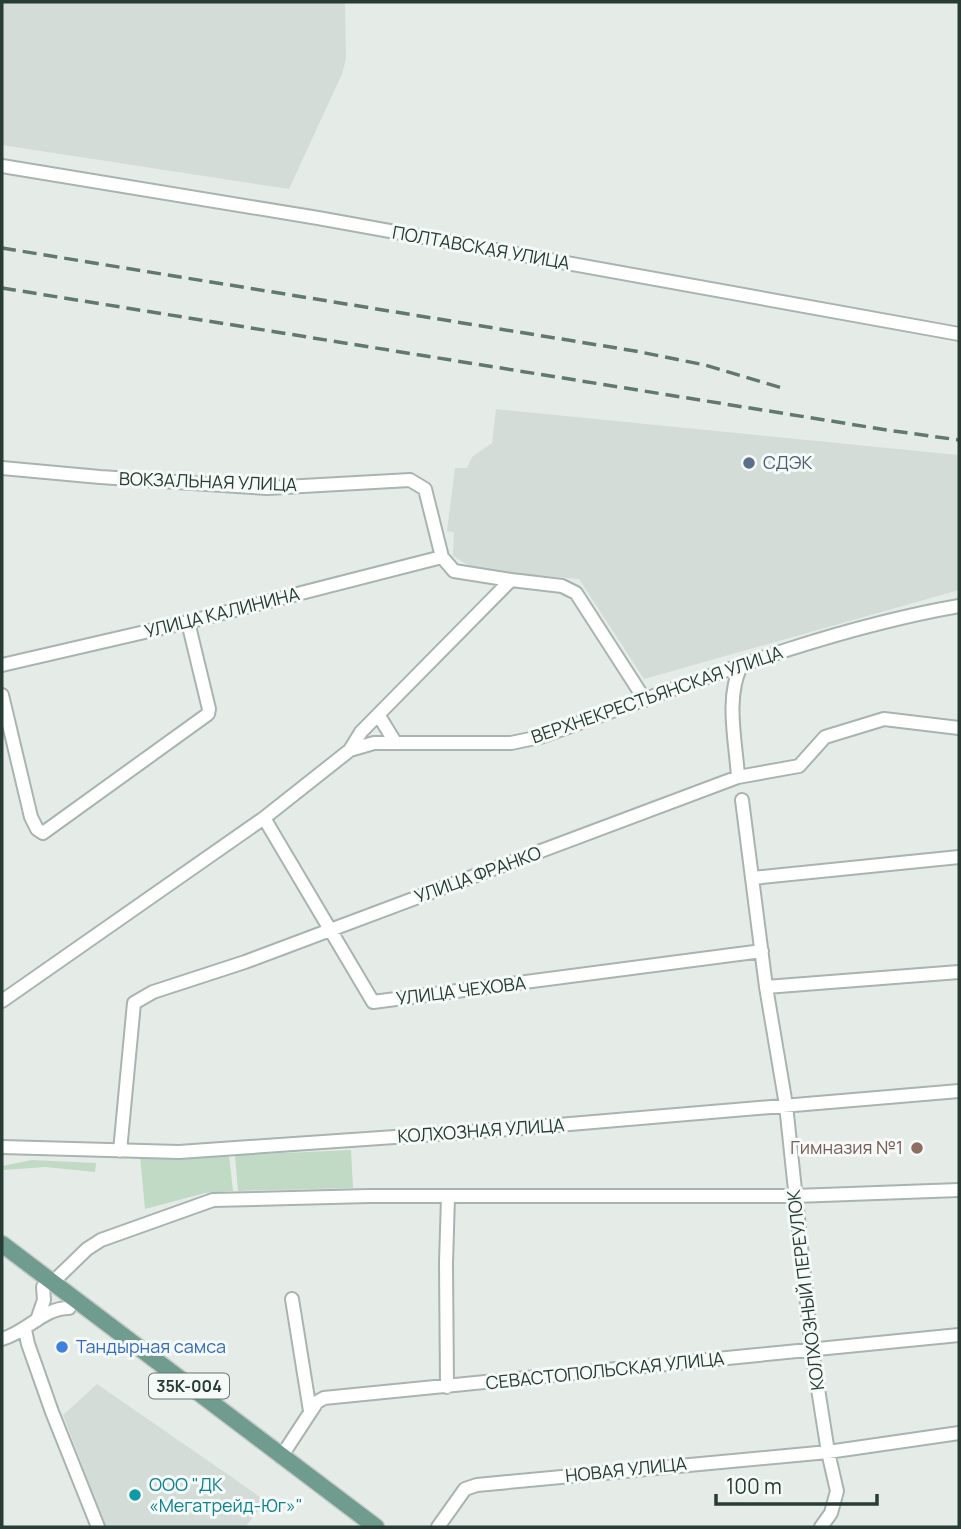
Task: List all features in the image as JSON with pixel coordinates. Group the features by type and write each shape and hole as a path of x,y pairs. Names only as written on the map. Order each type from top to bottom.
{"main road":[{"name":"35К-004","path":"2,1244 48,1285 69,1308 358,1527"},
{"name":"35К-004","path":"2,1256 48,1285 376,1527"}],"street":[{"name":"ПОЛТАВСКАЯ УЛИЦА","path":"2,166 318,218 959,334"},
{"name":"ВОКЗАЛЬНАЯ УЛИЦА","path":"2,468 267,488 411,480 425,489 442,557"},
{"path":"442,557 454,570 562,586 576,593 645,700"},
{"name":"УЛИЦА КАЛИНИНА","path":"2,665 188,622 442,557"},
{"name":"ВЕРХНЕКРЕСТЬЯНСКАЯ УЛИЦА","path":"2,1001 264,818 350,750 361,732 511,580"},
{"name":"ВЕРХНЕКРЕСТЬЯНСКАЯ УЛИЦА","path":"350,750 374,743 511,743 540,737 741,666 847,632 959,606"},
{"path":"2,695 31,817 37,829 43,833 208,714 188,622"},
{"path":"738,777 733,701 734,687 741,666"},
{"path":"713,676 729,690 733,701"},
{"path":"379,716 395,742"},
{"name":"УЛИЦА ФРАНКО","path":"124,1151 134,1003 153,992 245,962 738,777 799,766 825,737 884,719 959,729"},
{"name":"КОЛХОЗНЫЙ ПЕРЕУЛОК","path":"741,800 766,987 786,1105 812,1351 836,1490 831,1513 821,1527"},
{"name":"УЛИЦА ЧЕХОВА","path":"264,818 373,1002 762,951"},
{"path":"753,878 959,857"},
{"path":"766,987 959,972"},
{"name":"КОЛХОЗНАЯ УЛИЦА","path":"2,1147 179,1152 509,1129 959,1091"},
{"path":"36,1320 48,1285 87,1249 101,1240 212,1200 291,1197 794,1196 959,1190"},
{"path":"447,1387 448,1197"},
{"path":"281,1457 310,1411 292,1299"},
{"path":"2,1339 25,1329 51,1311 69,1308"},
{"path":"25,1329 52,1412 98,1527"},
{"name":"СЕВАСТОПОЛЬСКАЯ УЛИЦА","path":"310,1411 324,1398 959,1335"},
{"name":"НОВАЯ УЛИЦА","path":"438,1527 465,1489 477,1485 828,1451 959,1433"}],"shaded area":[{"path":"2,2 345,2 346,59 342,74 289,189 2,145"},
{"path":"496,409 958,455 959,590 644,679 579,579 476,570 453,556 454,532 447,531 455,468 467,468 472,457 492,443"},
{"path":"97,1384 266,1501 245,1527 106,1527 63,1415"}],"green space":[{"path":"351,1150 353,1188 238,1191 235,1155"},
{"path":"229,1155 233,1191 205,1193 145,1209 140,1156"},
{"path":"32,1160 96,1163 95,1172 45,1167 4,1170 2,1166"}],"railway":[{"path":"2,248 635,351 705,365 782,388"},
{"path":"2,288 959,440"}],"place":[{"name":"СДЭК","path":"749,463"},
{"name":"Гимназия №1","path":"917,1148"},
{"name":"Тандырная самса","path":"62,1347"},
{"name":"ООО \"ДК «Мегатрейд-Юг»\"","path":"135,1495"}]}
